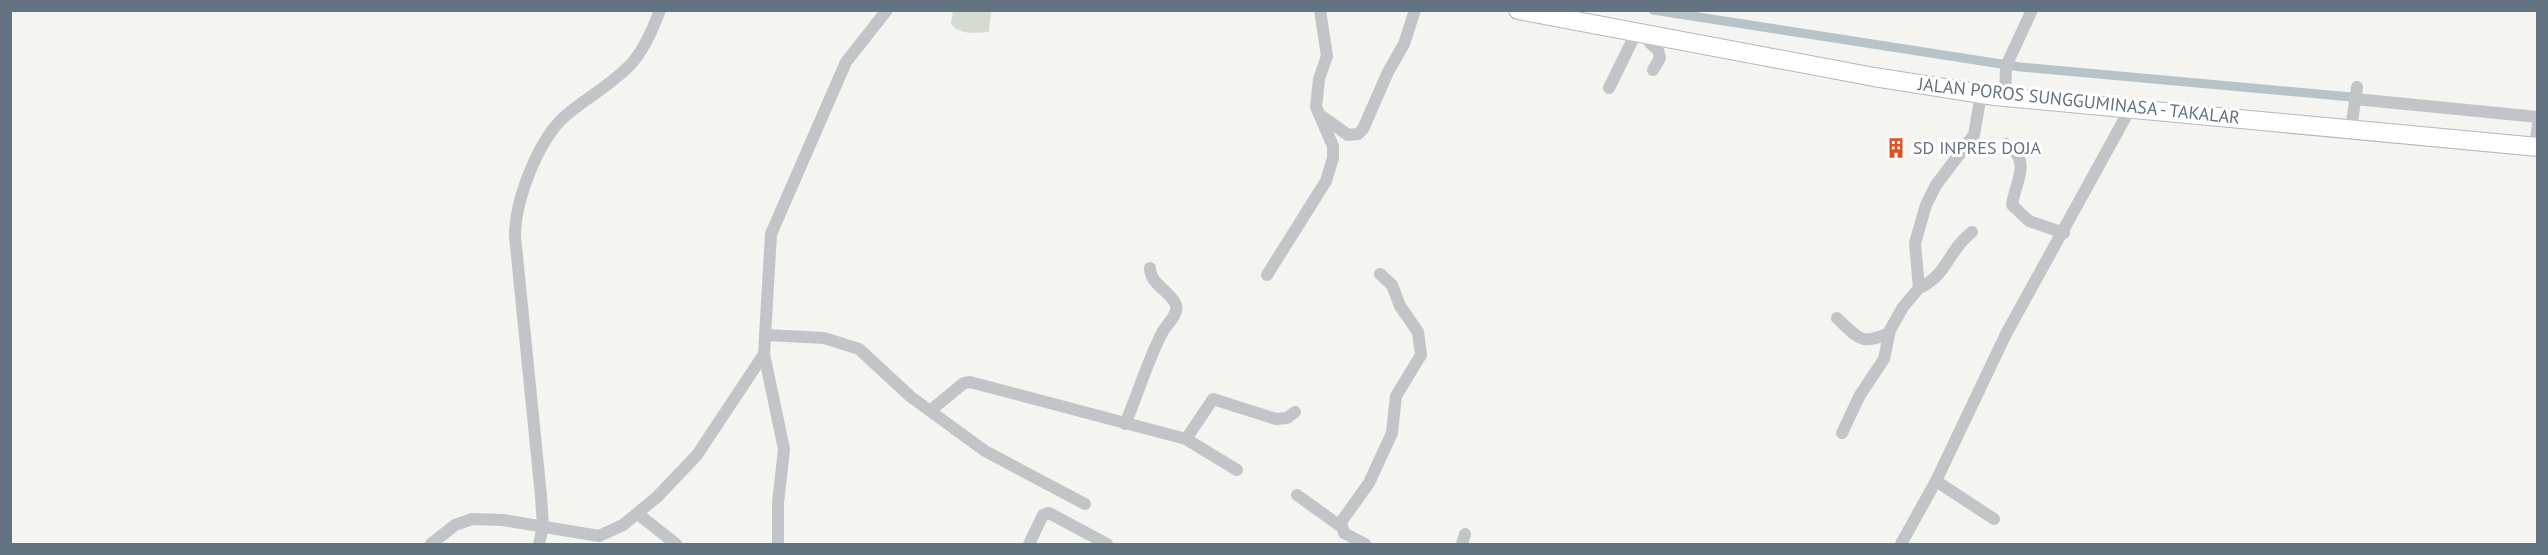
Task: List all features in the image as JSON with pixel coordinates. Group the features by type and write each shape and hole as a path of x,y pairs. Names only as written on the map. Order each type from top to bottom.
{"highway":[{"name":"JALAN POROS SUNGGUMINASA - TAKALAR","path":"1518,10 1832,70 1982,94 2005,91 2130,110 2354,106 2536,147"}],"street":[{"path":"539,544 543,527 515,236 516,214 520,197 551,132 564,118 629,66 644,46 660,10"},
{"path":"778,544 784,449 764,354 768,256 774,226 846,62 887,10"},
{"path":"1267,275 1326,181 1330,169 1333,146 1317,113 1319,79 1327,56 1320,10"},
{"path":"1317,113 1348,135 1358,134 1363,129 1388,72 1404,44 1415,10"},
{"path":"2005,91 2006,66 2032,10"},
{"path":"1609,88 1644,33 1658,50 1660,58 1653,70"},
{"path":"1919,288 1915,243 1926,205 1936,185 1974,135 1982,94"},
{"path":"2354,106 2538,117"},
{"path":"1900,544 1936,481 2006,334 2064,233 2130,110"},
{"path":"2536,147 2537,126"},
{"path":"2006,144 2019,156 2022,170 2012,205 2029,221 2064,233"},
{"path":"1842,433 1860,395 1884,359 1889,333 1903,307 1919,288 1939,276 1955,247 1972,232"},
{"path":"1125,424 1162,332 1177,306 1152,277 1150,268"},
{"path":"1340,526 1369,483 1392,433 1396,396 1421,355 1418,333 1400,306 1392,285 1380,273"},
{"path":"1836,318 1868,342 1889,333"},
{"path":"766,335 824,338 860,350 911,397 985,451 1085,504"},
{"path":"432,544 455,525 472,519 503,520 599,536 612,532 638,514 697,455 764,354"},
{"path":"931,410 964,383 970,382 1186,439 1237,470"},
{"path":"1186,439 1213,399 1276,419 1287,418 1295,412"},
{"path":"1936,481 1994,519"},
{"path":"1297,495 1340,526 1344,533 1365,544"},
{"path":"1029,544 1042,515 1049,513 1107,544"},
{"path":"638,514 676,544"}],"shaded area":[{"path":"953,11 991,11 989,32 968,32 955,28 951,24"}],"waterway":[{"path":"1653,10 2021,67 2362,98"}],"place":[{"name":"SD INPRES DOJA","path":"1896,148"}]}
